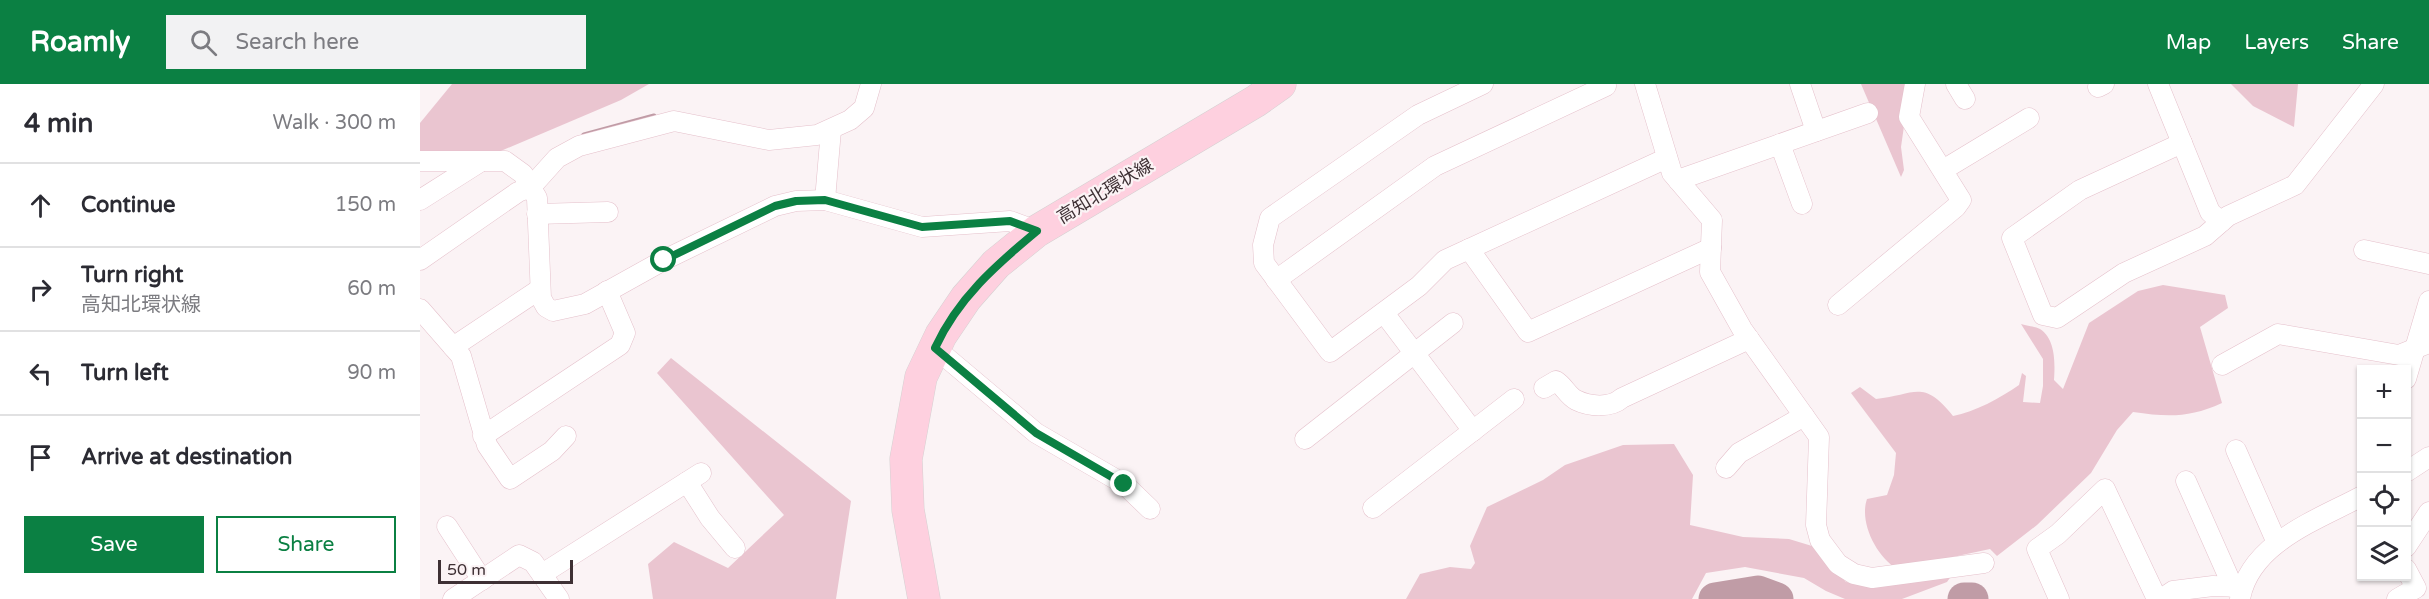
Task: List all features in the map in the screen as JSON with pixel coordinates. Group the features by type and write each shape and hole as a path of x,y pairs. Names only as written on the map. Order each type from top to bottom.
{"main road":[{"name":"高知北環状線","path":"924,599 908,510 906,459 921,377 935,348 966,297 996,264 1037,231 1256,101 1280,84"}],"street":[{"path":"420,260 519,192 531,187 557,159 579,146 674,121 769,140 817,135 850,120 864,108 871,84"},
{"path":"1483,84 1418,115 1270,218 1263,245 1264,263 1330,352 1419,286 1445,260 1667,158"},
{"path":"1645,84 1672,173 1712,220 1710,272 1749,339 1819,437 1816,525 1820,540 1838,564 1854,574 1872,578 1984,563"},
{"path":"1800,84 1816,131"},
{"path":"1838,304 1956,207 1961,200 1910,117 1915,84"},
{"path":"2158,84 2210,212 2222,222"},
{"path":"2182,143 2080,190 2012,237 2043,315 2057,318 2124,273 2205,236 2228,216 2295,184 2374,84"},
{"path":"1276,280 1435,166 1606,86"},
{"path":"1678,180 1868,112"},
{"path":"1943,170 2029,118"},
{"path":"825,200 831,130"},
{"path":"1780,144 1802,204"},
{"path":"420,161 505,161 523,174 537,198 541,298 546,307 553,311 585,304 664,260 775,206 796,201 825,200 922,227 1010,221 1037,231"},
{"path":"420,200 480,162"},
{"path":"537,214 608,212"},
{"path":"1469,249 1527,332 1711,248"},
{"path":"2364,250 2429,264"},
{"path":"453,347 540,289"},
{"path":"483,436 620,345 625,333 607,291"},
{"path":"2411,369 2422,346 2429,301"},
{"path":"420,309 460,356 483,436 510,479 552,451 566,436"},
{"path":"1384,313 1473,430"},
{"path":"1305,439 1453,323"},
{"path":"2222,364 2278,334 2399,355 2422,346"},
{"path":"1545,388 1556,381 1563,385 1575,400 1598,406 1617,402 1749,339"},
{"path":"935,348 1036,433 1124,484 1150,509"},
{"path":"1372,508 1514,399"},
{"path":"1726,468 1739,453 1804,416"},
{"path":"2236,450 2277,543"},
{"path":"2411,469 2429,457"},
{"path":"542,574 694,478 710,518 735,548"},
{"path":"2186,481 2238,591"},
{"path":"2059,599 2037,549 2058,534 2106,489 2159,599 2174,591 2213,586 2238,591"},
{"path":"2238,591 2265,553 2277,543 2357,498"},
{"path":"2411,539 2429,512"},
{"path":"447,526 482,580"},
{"path":"453,599 519,555 533,562 559,599"},
{"path":"2397,599 2416,588 2411,578"}],"shaded area":[{"path":"452,84 649,84 621,100 489,156 420,153 420,123"},
{"path":"1861,84 1910,84 1901,147 1904,170 1901,177"},
{"path":"2231,84 2298,84 2294,127 2253,106"},
{"path":"2163,285 2225,295 2228,308 2200,327 2222,403 2189,414 2157,415 2133,412 2117,430 2091,473 2037,525 1997,556 1990,549 1897,569 1882,556 1867,528 1865,508 1867,499 1887,495 1894,475 1896,453 1851,393 1860,387 1876,399 1918,392 1926,393 1943,404 1953,416 1979,408 2012,390 2019,385 2022,373 2026,376 2023,402 2040,403 2043,386 2043,359 2021,324 2040,329 2049,339 2053,353 2054,380 2063,389 2089,323 2138,291"},
{"path":"671,358 851,501 836,599 653,599 648,564 674,542 728,568 784,515 657,373"},
{"path":"1674,444 1693,475 1690,525 1743,537 1789,539 1812,546 1846,582 1873,586 1954,572 1947,582 1902,599 1845,599 1804,578 1745,567 1706,573 1692,599 1406,599 1420,574 1450,567 1471,569 1475,563 1470,546 1487,507 1543,480 1565,465 1623,445"}],"waterway":[{"path":"584,135 654,116"},
{"path":"1715,599 1758,592 1777,599"},
{"path":"1964,599 1972,599"}],"route":[{"path":"664,260 775,206 796,201 825,200 922,227 1010,221 1037,231 996,264 966,297 935,348 1036,433 1124,484"}]}
